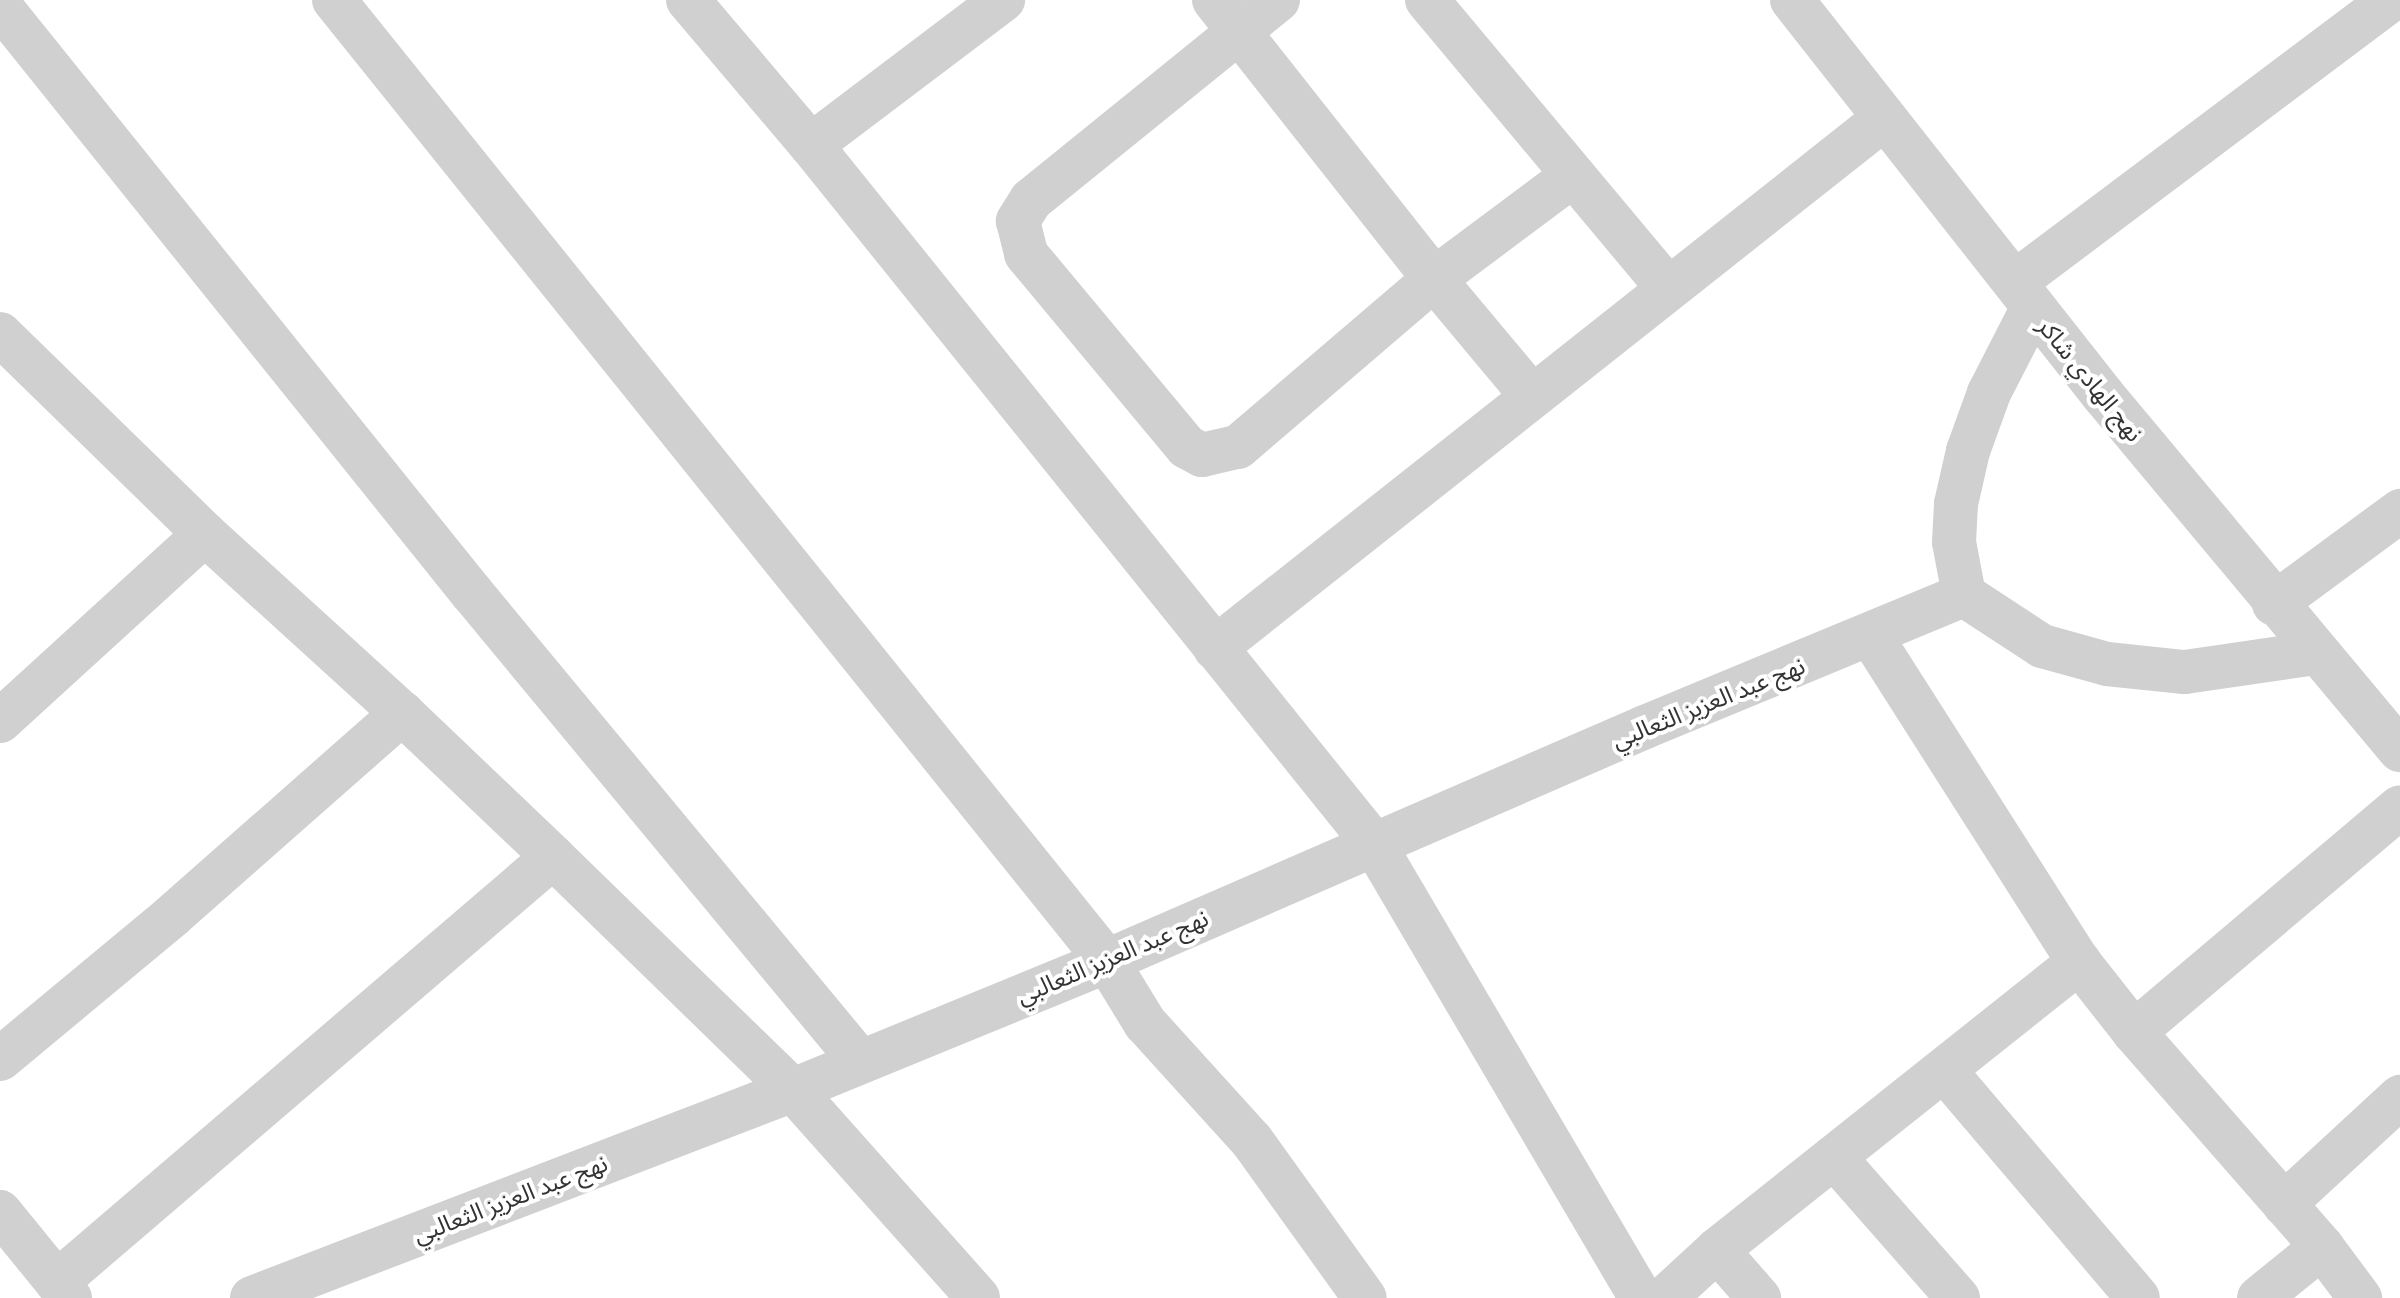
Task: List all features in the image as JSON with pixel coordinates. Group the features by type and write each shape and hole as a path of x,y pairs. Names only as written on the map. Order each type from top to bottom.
{"street":[{"path":"334,0 1107,961 1145,1023 1252,1141 1365,1298"},
{"path":"688,0 811,145 1374,844 1641,1298"},
{"path":"811,145 1003,0"},
{"path":"1278,0 1226,16 1031,200 1018,221 1026,254 1187,447 1202,455 1238,447 1434,279 1572,176"},
{"path":"1427,0 1668,288"},
{"name":"نهج الهادي شاكر","path":"1792,0 2024,295 2274,604 2400,750"},
{"path":"2316,653 2185,672 2107,664 2042,646 1964,595 1954,542 1956,504 1968,451 2024,295 2390,0"},
{"path":"0,6 472,593 860,1061"},
{"path":"1226,16 1434,279 1532,396"},
{"path":"1215,648 1885,118"},
{"path":"0,334 205,534 402,713 793,1090 978,1298"},
{"path":"2274,604 2400,511"},
{"path":"0,721 205,534"},
{"name":"نهج عبد العزيز الثعالبي","path":"252,1298 793,1090 1107,961 1645,727 1964,595"},
{"path":"1871,636 2079,962 2134,1032 2322,1247 2360,1298"},
{"path":"0,1059 172,916 402,713"},
{"path":"2134,1032 2400,807"},
{"path":"0,1212 63,1290 553,857"},
{"path":"1665,1298 1717,1250 2079,962"},
{"path":"1944,1070 2138,1298"},
{"path":"2284,1204 2400,1097"},
{"path":"1834,1157 1958,1298"},
{"path":"2259,1298 2322,1247"},
{"path":"1717,1250 1759,1298"}]}
